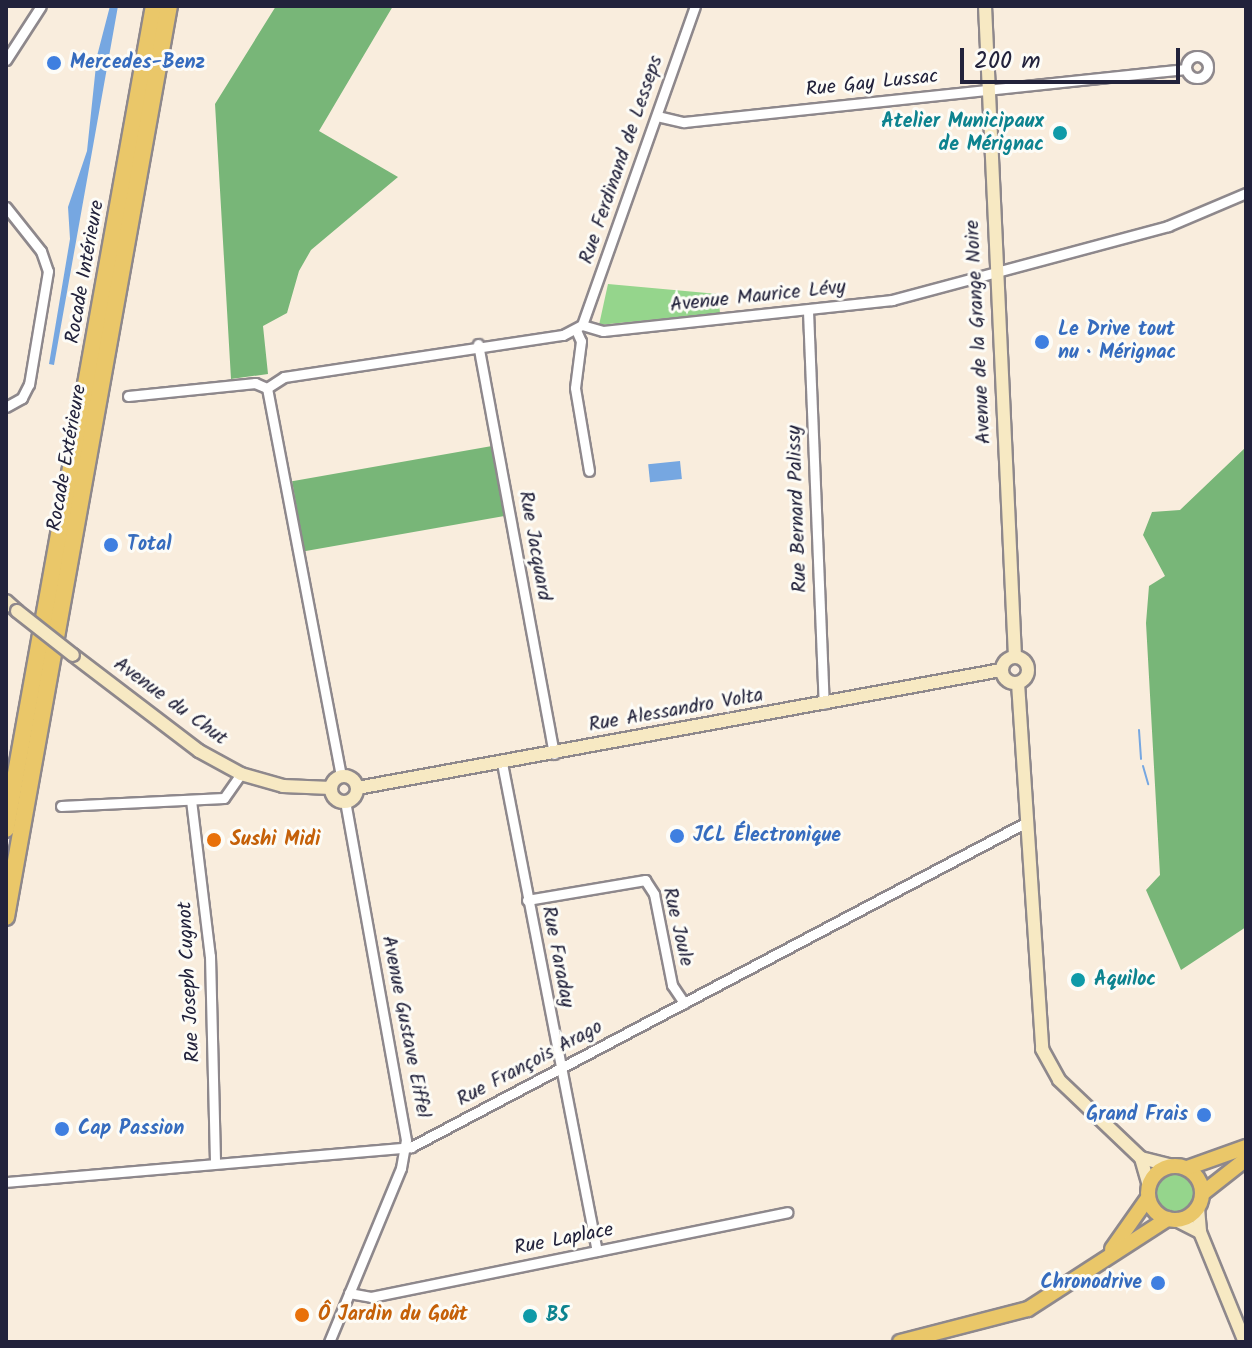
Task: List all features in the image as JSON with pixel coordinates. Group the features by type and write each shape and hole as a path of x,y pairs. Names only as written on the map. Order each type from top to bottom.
{"highway":[{"name":"Rocade Intérieure","path":"6,829 154,6"},
{"name":"Rocade Extérieure","path":"6,917 169,6"}],"main road":[{"path":"1108,1255 1149,1192 1158,1172 1246,1147"},
{"path":"900,1342 1028,1309 1108,1255 1198,1208 1203,1193 1246,1159"},
{"path":"1180,1167 1198,1178 1203,1193"},
{"path":"1149,1192 1171,1220"}],"street":[{"path":"6,60 41,6"},
{"name":"Rue Ferdinand de Lesseps","path":"579,327 695,6"},
{"name":"Avenue de la Grange Noire","path":"985,6 1015,656"},
{"name":"Rue Gay Lussac","path":"657,116 684,122 1186,69"},
{"name":"Avenue Maurice Lévy","path":"267,388 284,377 579,327 603,331 892,300 996,275 1168,226 1246,193"},
{"path":"6,207 41,251 48,271 29,384 22,398 6,407"},
{"name":"Rue Bernard Palissy","path":"808,311 824,704"},
{"path":"579,327 581,341 575,388 589,471"},
{"name":"Rue Jacquard","path":"478,344 554,754"},
{"path":"128,396 255,383 267,388 341,776"},
{"name":"Avenue du Chut","path":"6,601 199,751 241,774 283,786 331,788"},
{"path":"1015,656 1028,666 1028,675 1018,683 1007,681 1001,670 1015,656"},
{"name":"Rue Alessandro Volta","path":"357,788 1001,670"},
{"path":"1018,683 1042,1049 1059,1080 1141,1158 1180,1167"},
{"name":"Rue Faraday","path":"502,763 597,1251"},
{"path":"61,806 224,798 241,774"},
{"path":"341,776 352,778 357,788 345,802 333,797 331,788 341,776"},
{"name":"Rue Joseph Cugnot","path":"191,800 210,956 215,1163"},
{"name":"Avenue Gustave Eiffel","path":"329,1342 406,1148 345,802"},
{"name":"Rue François Arago","path":"6,1182 406,1148 1025,823"},
{"name":"Rue Joule","path":"527,900 645,880 654,894 672,985 684,1003"},
{"path":"1141,1158 1149,1192"},
{"path":"1198,1208 1200,1232 1245,1342"},
{"name":"Rue Laplace","path":"349,1293 371,1297 787,1212"},
{"path":"1171,1220 1200,1232"}],"green space":[{"path":"276,6 393,6 319,131 398,177 311,250 299,271 287,313 263,326 268,374 231,379 215,104"},
{"path":"608,284 718,294 720,313 599,325"},
{"path":"492,446 504,516 304,551 292,481"},
{"path":"1246,447 1246,927 1181,970 1146,890 1160,875 1146,623 1149,586 1165,576 1143,535 1152,512 1180,510"},
{"path":"1176,1173 1190,1179 1196,1193 1190,1207 1176,1213 1162,1207 1156,1193 1162,1179"}],"water":[{"path":"110,6 118,6 54,365 49,364 70,239 68,207 87,151 97,56"},
{"path":"680,461 682,479 650,482 648,464"}],"waterway":[{"path":"1139,730 1141,759"},
{"path":"1143,766 1148,784"}],"place":[{"name":"Mercedes-Benz","path":"54,63"},
{"name":"Atelier Municipaux de Mérignac","path":"1060,133"},
{"name":"Le Drive tout nu · Mérignac","path":"1042,342"},
{"name":"Total","path":"111,545"},
{"name":"JCL Électronique","path":"677,836"},
{"name":"Sushi Midi","path":"214,840"},
{"name":"Aquiloc","path":"1078,980"},
{"name":"Grand Frais","path":"1204,1115"},
{"name":"Cap Passion","path":"62,1129"},
{"name":"Chronodrive","path":"1158,1283"},
{"name":"Ô Jardin du Goût","path":"302,1315"},
{"name":"B5","path":"530,1316"}]}
